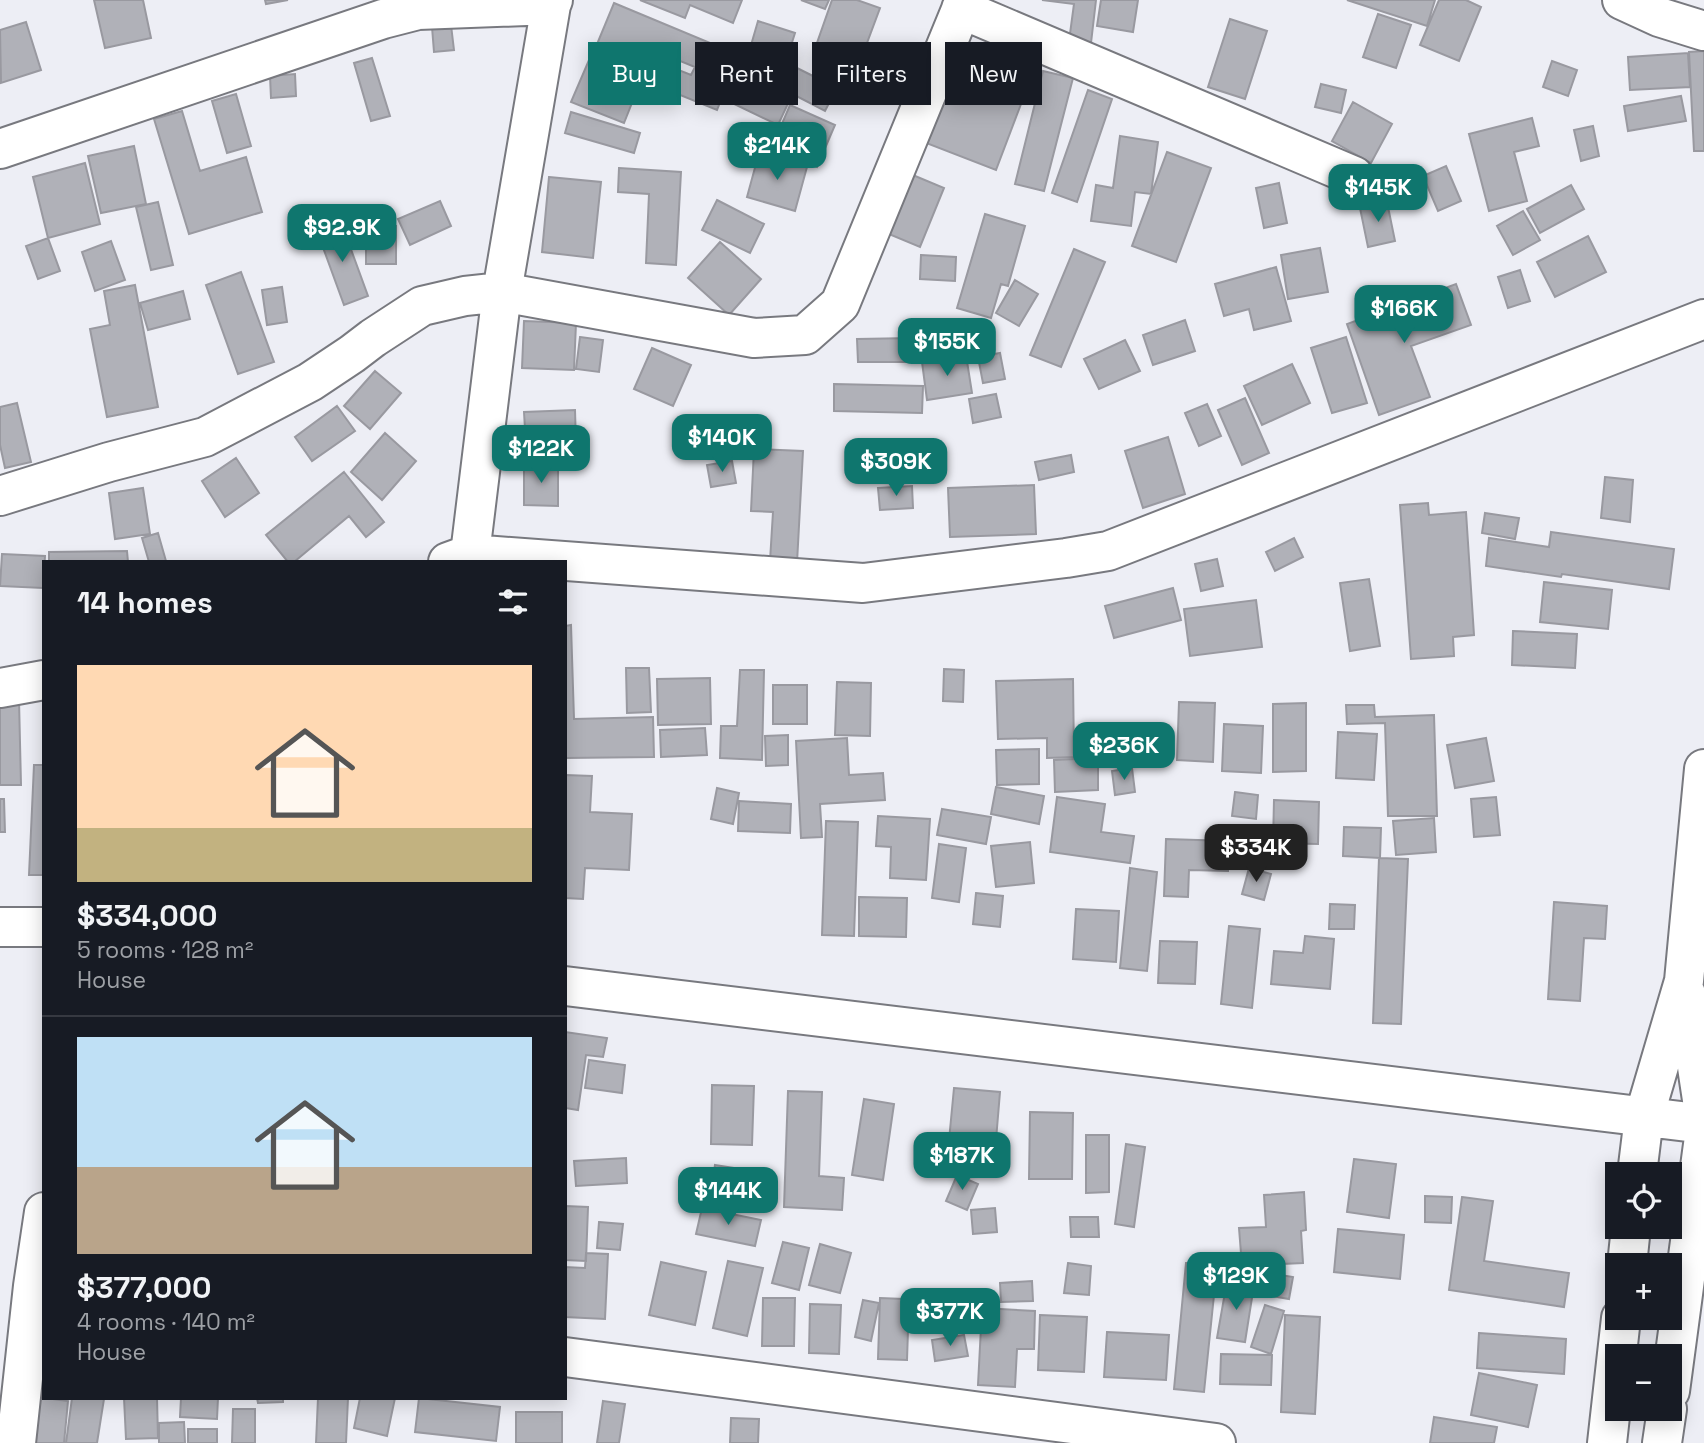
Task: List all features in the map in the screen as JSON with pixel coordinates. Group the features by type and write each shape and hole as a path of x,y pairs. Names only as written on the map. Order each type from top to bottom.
{"street":[{"path":"1622,0 1659,17 1704,31"},
{"path":"0,149 383,19 418,10 552,2 459,558 491,560"},
{"path":"0,496 109,462 205,437 310,382 422,306 465,296 502,292 754,338 805,335 840,304 963,4 1354,176"},
{"path":"567,565 863,583 1108,551 1704,319"},
{"path":"0,688 42,680"},
{"path":"1638,1162 1644,1117 1684,981 1704,769"},
{"path":"0,927 42,927"},
{"path":"1684,981 1704,1112"},
{"path":"567,986 1704,1124"},
{"path":"1676,1344 1704,1137"},
{"path":"16,1443 38,1286 42,1237"},
{"path":"1606,1443 1620,1330"},
{"path":"567,1357 1216,1443"},
{"path":"1662,1443 1665,1421"}],"building":[{"path":"94,0 143,0 151,38 105,48"},
{"path":"265,0 288,0 266,4"},
{"path":"640,0 742,0 733,23 690,5 685,18"},
{"path":"801,0 829,0 825,9"},
{"path":"832,0 857,0 880,8 867,42 817,42"},
{"path":"1042,0 1096,0 1091,43 1069,41 1074,4"},
{"path":"1101,0 1138,0 1133,32 1097,26"},
{"path":"1347,0 1435,0 1427,26"},
{"path":"1439,0 1466,0 1481,7 1459,61 1420,45"},
{"path":"614,3 708,42 695,42 695,67 681,61 681,42 598,42"},
{"path":"1378,14 1411,25 1396,68 1363,57"},
{"path":"1230,19 1267,31 1245,99 1208,87"},
{"path":"758,21 795,33 792,42 752,42"},
{"path":"26,22 41,70 1,83 0,30"},
{"path":"451,25 454,50 434,52 432,27"},
{"path":"1704,51 1704,151 1694,151 1689,52"},
{"path":"1688,53 1690,87 1630,90 1628,57"},
{"path":"372,58 390,116 371,121 354,63"},
{"path":"1552,61 1577,70 1568,96 1543,87"},
{"path":"588,62 588,105 631,105 624,123 571,102"},
{"path":"695,67 695,101 681,95 681,71 691,75"},
{"path":"798,68 812,76 812,104 798,97"},
{"path":"1043,71 1073,78 1044,191 1015,184 1035,105 1042,105"},
{"path":"295,74 296,96 271,98 270,76"},
{"path":"945,76 945,105 1021,105 996,170 921,141"},
{"path":"1321,84 1346,90 1341,113 1315,107"},
{"path":"1088,90 1112,99 1077,202 1052,193"},
{"path":"236,94 251,146 227,153 212,101"},
{"path":"1681,96 1686,121 1628,131 1624,106"},
{"path":"1353,102 1392,124 1371,163 1332,141"},
{"path":"705,105 719,105 717,110"},
{"path":"736,105 787,105 778,125"},
{"path":"790,105 835,125 817,167 772,147"},
{"path":"814,105 828,105 825,111"},
{"path":"182,111 200,171 246,157 262,212 189,234 154,119"},
{"path":"571,112 640,133 634,153 565,133"},
{"path":"1532,118 1539,146 1514,152 1527,201 1489,211 1469,134"},
{"path":"1593,126 1599,156 1581,161 1574,130"},
{"path":"1120,136 1158,142 1151,194 1135,192 1131,226 1091,221 1096,185 1113,188"},
{"path":"134,146 146,204 101,213 88,156"},
{"path":"1167,152 1211,168 1176,262 1132,246"},
{"path":"759,153 807,167 795,211 747,197"},
{"path":"85,163 100,224 48,238 33,177"},
{"path":"1446,166 1461,201 1438,211 1423,176"},
{"path":"619,168 681,172 676,265 646,263 649,194 618,192"},
{"path":"908,173 944,188 920,247 884,232"},
{"path":"549,177 601,182 593,258 542,252"},
{"path":"1279,183 1287,223 1264,228 1256,188"},
{"path":"1571,185 1584,209 1540,233 1527,209"},
{"path":"717,200 764,224 750,253 702,230"},
{"path":"440,201 451,226 410,245 398,219"},
{"path":"158,202 173,265 151,270 136,207"},
{"path":"1387,202 1395,241 1368,247 1360,208"},
{"path":"1523,211 1540,240 1513,255 1497,226"},
{"path":"985,214 1025,226 1008,286 1001,284 991,318 957,308"},
{"path":"341,222 368,296 344,305 317,231"},
{"path":"366,226 396,226 396,264 366,264"},
{"path":"1588,236 1606,272 1555,297 1537,262"},
{"path":"48,238 60,271 38,279 26,246"},
{"path":"111,241 125,280 95,291 82,252"},
{"path":"720,242 761,279 729,315 688,278"},
{"path":"1320,248 1328,292 1288,299 1281,255"},
{"path":"1074,249 1105,262 1061,367 1030,355"},
{"path":"921,255 956,257 955,281 920,279"},
{"path":"1276,267 1291,321 1254,330 1249,309 1224,316 1215,284"},
{"path":"1520,270 1530,301 1508,308 1498,277"},
{"path":"241,272 274,362 238,374 206,285"},
{"path":"1015,280 1038,294 1019,326 996,313"},
{"path":"1456,284 1471,325 1411,346 1430,397 1379,415 1347,324"},
{"path":"135,285 158,407 107,417 90,329 110,325 104,291"},
{"path":"282,287 287,322 267,325 262,290"},
{"path":"183,291 190,319 148,330 140,303"},
{"path":"1185,320 1195,351 1153,365 1143,335"},
{"path":"524,321 576,323 574,370 522,368"},
{"path":"580,337 603,340 599,372 576,369"},
{"path":"1346,337 1367,403 1332,413 1311,348"},
{"path":"913,338 913,362 858,362 857,339"},
{"path":"1125,340 1140,371 1099,389 1084,359"},
{"path":"652,348 691,365 673,406 634,389"},
{"path":"1000,353 1005,379 983,383 978,357"},
{"path":"966,355 972,393 927,400 922,362"},
{"path":"1292,364 1310,403 1262,425 1244,386"},
{"path":"375,371 401,393 370,429 344,406"},
{"path":"834,384 923,386 922,413 834,411"},
{"path":"996,394 1001,417 973,423 969,399"},
{"path":"1245,398 1269,453 1242,465 1218,410"},
{"path":"17,403 31,462 5,468 0,445 0,407"},
{"path":"1207,404 1221,436 1199,446 1185,413"},
{"path":"337,406 355,431 312,461 295,437"},
{"path":"575,410 576,444 526,446 524,412"},
{"path":"385,433 416,461 382,500 351,472"},
{"path":"1168,437 1185,494 1143,508 1125,451"},
{"path":"754,449 803,451 797,563 770,561 773,512 751,511"},
{"path":"1071,455 1074,472 1039,480 1035,462"},
{"path":"236,458 259,493 225,517 202,481"},
{"path":"732,461 736,483 711,487 707,465"},
{"path":"524,464 558,464 558,506 524,505"},
{"path":"344,472 384,522 366,537 349,516 296,560 286,560 266,535"},
{"path":"1605,477 1633,480 1630,522 1601,518"},
{"path":"1034,485 1036,534 950,537 948,488"},
{"path":"912,486 913,508 880,510 878,488"},
{"path":"143,488 150,534 115,539 109,493"},
{"path":"1428,503 1429,515 1466,512 1474,635 1453,637 1454,656 1411,659 1400,505"},
{"path":"1485,513 1519,518 1515,539 1482,533"},
{"path":"1551,532 1674,549 1669,589 1486,566 1489,538 1549,547"},
{"path":"158,533 166,560 148,560 142,538"},
{"path":"1294,538 1303,557 1275,571 1266,552"},
{"path":"127,551 128,560 49,560 49,552"},
{"path":"2,554 45,556 45,560 42,560 42,588 0,586"},
{"path":"1217,559 1223,586 1201,591 1195,564"},
{"path":"1369,579 1380,646 1350,651 1340,583"},
{"path":"1544,582 1612,590 1608,629 1540,622"},
{"path":"1173,588 1181,620 1114,638 1105,606"},
{"path":"1256,600 1262,647 1190,656 1184,609"},
{"path":"571,625 574,719 653,717 654,757 567,758 567,626"},
{"path":"1513,631 1577,634 1575,668 1512,665"},
{"path":"626,668 649,668 651,712 627,713"},
{"path":"944,669 964,670 963,702 943,701"},
{"path":"740,670 764,670 762,760 720,758 721,726 737,726"},
{"path":"710,678 711,724 658,725 657,679"},
{"path":"1073,679 1074,757 1047,758 1047,738 998,739 996,681"},
{"path":"837,682 871,683 870,736 835,735"},
{"path":"773,685 807,685 807,724 773,724"},
{"path":"19,700 21,785 0,785 0,701"},
{"path":"1179,702 1215,703 1213,762 1177,760"},
{"path":"1306,703 1306,771 1273,772 1273,704"},
{"path":"1346,705 1374,705 1375,717 1434,715 1437,816 1388,816 1385,723 1347,724"},
{"path":"1224,724 1263,726 1261,773 1222,771"},
{"path":"705,728 707,755 661,757 660,730"},
{"path":"1338,732 1377,734 1374,780 1336,778"},
{"path":"788,735 788,765 766,766 765,736"},
{"path":"1135,736 1136,765 1112,766 1111,738"},
{"path":"847,738 849,775 883,773 885,800 820,804 822,837 801,838 796,741"},
{"path":"1486,738 1494,781 1455,788 1447,745"},
{"path":"1039,749 1039,784 997,785 996,750"},
{"path":"1098,758 1098,790 1055,792 1054,760"},
{"path":"34,765 42,765 42,875 29,875"},
{"path":"1132,768 1135,792 1115,795 1112,771"},
{"path":"567,775 592,776 590,812 632,814 629,870 585,868 583,899 567,898"},
{"path":"996,787 1044,796 1039,824 991,814"},
{"path":"717,788 739,793 733,824 711,819"},
{"path":"1235,792 1258,795 1256,819 1232,816"},
{"path":"1057,797 1105,804 1101,832 1134,836 1130,863 1050,852"},
{"path":"1496,797 1500,835 1474,837 1471,799"},
{"path":"0,799 4,799 5,832 0,832"},
{"path":"1274,800 1319,802 1318,844 1273,843"},
{"path":"739,801 791,804 790,833 738,831"},
{"path":"942,809 991,817 986,844 937,835"},
{"path":"878,816 930,819 926,880 890,878 891,847 876,846"},
{"path":"1434,818 1436,852 1396,855 1393,821"},
{"path":"826,821 858,822 854,936 822,935"},
{"path":"1344,827 1381,828 1380,858 1343,856"},
{"path":"1166,839 1229,841 1228,871 1189,870 1188,897 1164,896"},
{"path":"1030,842 1034,883 996,887 991,846"},
{"path":"939,844 966,848 959,902 932,898"},
{"path":"1379,858 1408,859 1401,1024 1373,1023"},
{"path":"1130,868 1157,872 1147,971 1120,968"},
{"path":"1249,868 1271,874 1264,900 1242,894"},
{"path":"976,893 1003,896 1000,927 973,924"},
{"path":"859,897 907,898 906,937 859,936"},
{"path":"1554,902 1607,906 1605,939 1584,938 1580,1001 1548,999"},
{"path":"1330,904 1355,905 1354,929 1329,929"},
{"path":"1076,909 1119,911 1116,962 1073,959"},
{"path":"1229,926 1260,929 1252,1008 1221,1004"},
{"path":"1305,936 1334,939 1330,989 1271,984 1274,951 1303,953"},
{"path":"1160,941 1197,942 1195,984 1158,983"},
{"path":"567,1032 607,1038 603,1057 586,1055 578,1110 567,1108"},
{"path":"589,1060 625,1065 622,1093 585,1088"},
{"path":"712,1085 754,1086 752,1145 711,1144"},
{"path":"954,1088 1000,1092 993,1176 946,1172"},
{"path":"788,1091 822,1092 819,1176 844,1178 842,1210 784,1207"},
{"path":"864,1099 894,1104 883,1180 852,1175"},
{"path":"1030,1112 1073,1113 1072,1179 1029,1179"},
{"path":"1086,1135 1109,1135 1109,1192 1086,1193"},
{"path":"1126,1144 1145,1147 1134,1227 1115,1224"},
{"path":"626,1158 627,1183 576,1186 574,1161"},
{"path":"1354,1159 1396,1164 1389,1218 1347,1212"},
{"path":"715,1165 766,1173 762,1201 711,1193"},
{"path":"957,1175 978,1184 967,1210 946,1201"},
{"path":"1304,1192 1306,1230 1301,1231 1303,1263 1242,1266 1239,1228 1266,1227 1264,1195"},
{"path":"1425,1196 1452,1197 1451,1223 1425,1222"},
{"path":"1462,1197 1493,1201 1484,1261 1569,1273 1564,1307 1449,1290"},
{"path":"567,1206 588,1207 586,1261 567,1260"},
{"path":"702,1208 761,1220 755,1246 696,1234"},
{"path":"995,1208 997,1232 973,1234 971,1210"},
{"path":"1070,1217 1098,1217 1099,1237 1071,1237"},
{"path":"599,1222 623,1224 620,1250 597,1248"},
{"path":"1338,1229 1404,1235 1400,1279 1334,1272"},
{"path":"783,1242 809,1248 799,1290 772,1283"},
{"path":"820,1244 851,1253 840,1293 809,1285"},
{"path":"586,1253 608,1254 605,1319 567,1317 567,1267 585,1268"},
{"path":"728,1261 763,1268 747,1336 713,1328"},
{"path":"661,1262 706,1272 695,1325 649,1315"},
{"path":"1068,1263 1091,1266 1089,1295 1064,1293"},
{"path":"1186,1263 1217,1266 1204,1392 1174,1389"},
{"path":"1263,1272 1293,1277 1289,1299 1259,1294"},
{"path":"1032,1281 1033,1301 1001,1302 1000,1283"},
{"path":"1227,1281 1254,1285 1245,1342 1217,1338"},
{"path":"763,1298 795,1298 794,1346 762,1346"},
{"path":"880,1298 976,1302 975,1332 908,1330 907,1360 878,1359"},
{"path":"863,1300 879,1303 871,1341 855,1337"},
{"path":"810,1304 841,1305 839,1354 809,1353"},
{"path":"1265,1305 1284,1311 1271,1354 1251,1347"},
{"path":"982,1308 1035,1311 1034,1349 1017,1349 1015,1387 978,1385"},
{"path":"1040,1315 1087,1317 1084,1372 1038,1370"},
{"path":"1285,1315 1320,1317 1315,1414 1281,1412"},
{"path":"1107,1332 1169,1335 1166,1380 1104,1377"},
{"path":"1479,1333 1566,1339 1564,1374 1477,1368"},
{"path":"964,1335 968,1356 935,1361 932,1340"},
{"path":"1221,1354 1272,1355 1271,1385 1220,1384"},
{"path":"1479,1373 1537,1385 1528,1427 1471,1415"},
{"path":"37,1397 42,1400 68,1401 64,1443 32,1443"},
{"path":"72,1400 104,1400 97,1443 66,1443"},
{"path":"124,1400 157,1400 158,1438 126,1439"},
{"path":"181,1400 218,1400 217,1419 180,1417"},
{"path":"257,1400 283,1400 283,1402 258,1403"},
{"path":"318,1400 348,1400 346,1443 316,1443"},
{"path":"360,1400 395,1400 387,1436 354,1428"},
{"path":"419,1400 500,1407 496,1441 415,1432"},
{"path":"603,1401 625,1404 619,1443 597,1443"},
{"path":"233,1409 255,1409 255,1443 232,1443"},
{"path":"516,1412 562,1412 562,1443 516,1443"},
{"path":"1434,1417 1497,1427 1494,1443 1430,1443"},
{"path":"731,1418 759,1419 758,1443 730,1443"},
{"path":"184,1422 185,1443 159,1443 159,1423"},
{"path":"188,1429 217,1429 217,1443 188,1443"}]}
